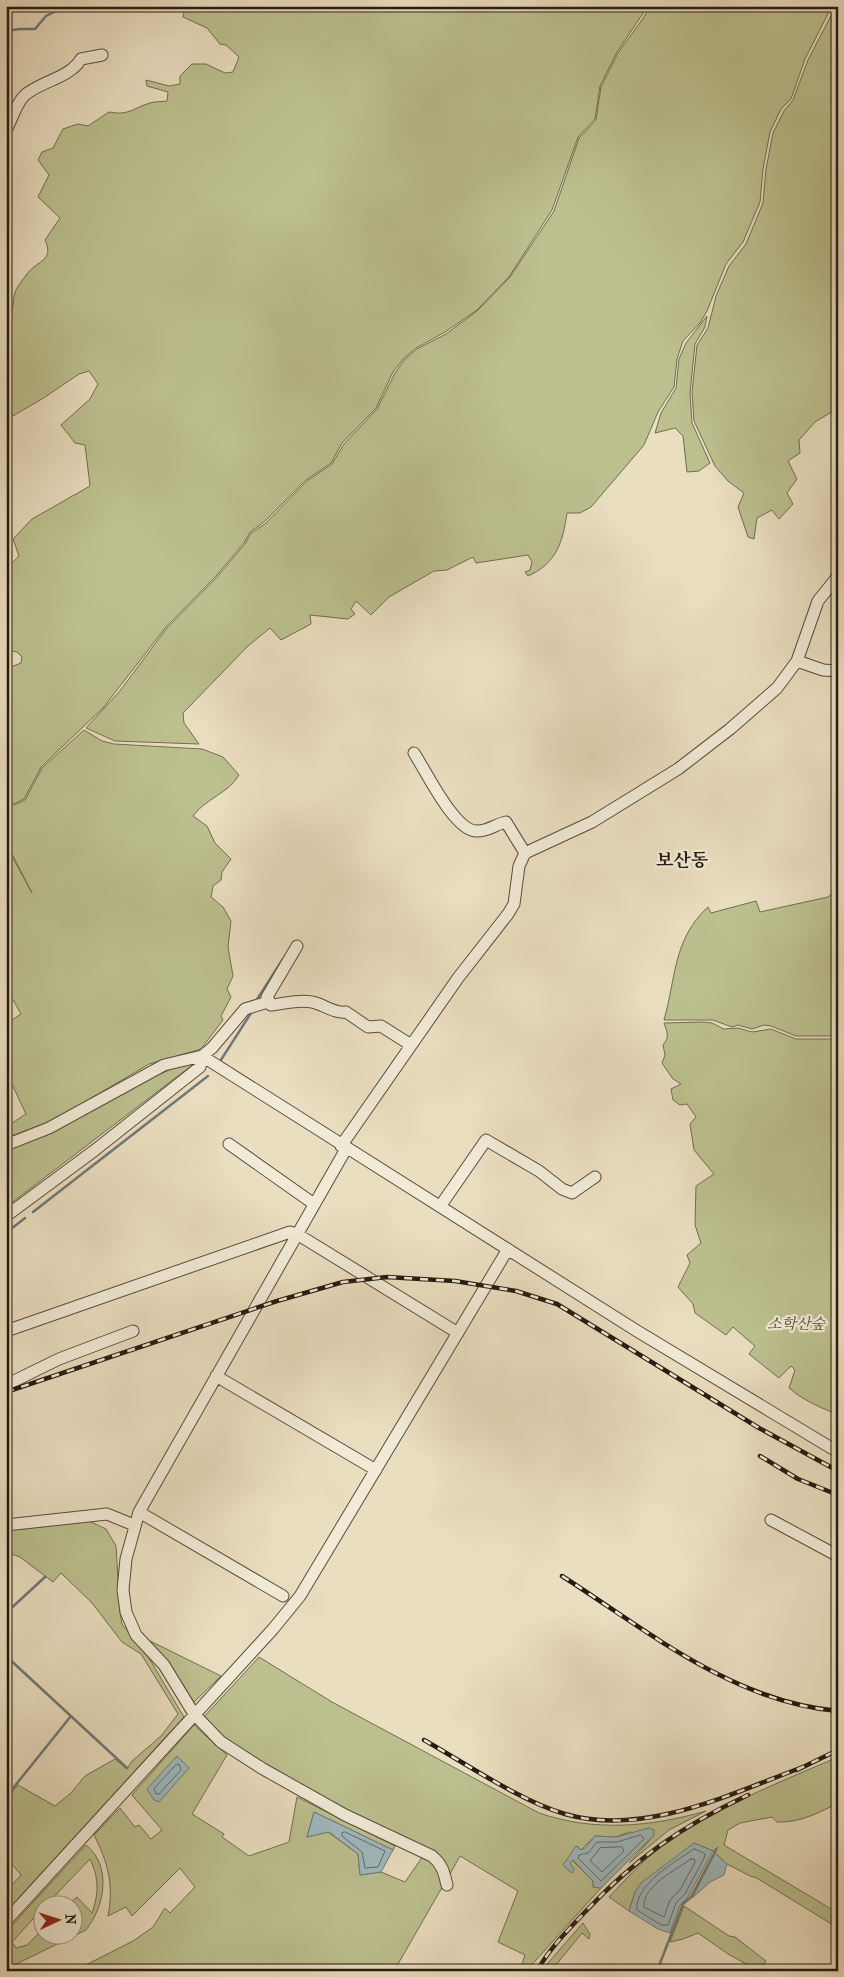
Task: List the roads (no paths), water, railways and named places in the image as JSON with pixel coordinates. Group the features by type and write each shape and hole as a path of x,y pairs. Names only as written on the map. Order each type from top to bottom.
{"street":[{"path":"6,130 20,100 28,93 52,82 78,65 82,59 102,55"},
{"path":"447,1885 444,1869 439,1861 432,1856 345,1815 263,1769 221,1742 194,1714 164,1665 136,1635 128,1618 124,1602 124,1574 134,1525 139,1512 314,1204 343,1147 410,1045 511,909 517,893 519,866 525,853 608,813 678,769 777,688 797,661 818,601 838,576"},
{"path":"797,661 823,670 838,671"},
{"path":"414,753 448,808 462,825 469,830 482,831 506,822 525,853"},
{"path":"260,1005 267,997 296,946"},
{"path":"6,1145 49,1128 164,1065 202,1056 212,1048 245,1009 260,1005 296,1001 315,1003 341,1013 346,1012 368,1027 381,1026 410,1045"},
{"path":"202,1056 343,1147 440,1205 646,1336 838,1452"},
{"path":"6,1216 95,1150 200,1067 202,1056"},
{"path":"440,1205 486,1140 539,1171 552,1184 567,1191 577,1192 595,1177"},
{"path":"229,1144 314,1204"},
{"path":"6,1330 290,1232 297,1234 458,1333"},
{"path":"6,1921 273,1629 300,1596 508,1249"},
{"path":"6,1384 59,1359 133,1331"},
{"path":"216,1376 376,1470"},
{"path":"139,1512 283,1596"},
{"path":"6,1524 107,1514 134,1525"},
{"path":"771,1520 838,1556"}],"water":[{"path":"177,1756 189,1768 159,1802 154,1800 147,1789"},
{"path":"314,1812 393,1850 381,1872 360,1875 358,1854 329,1832 307,1837"},
{"path":"649,1828 654,1830 654,1835 601,1888 593,1887 593,1881 573,1860 570,1863 574,1869 572,1873 563,1865 576,1846 581,1850 585,1848 595,1836 616,1837"},
{"path":"694,1843 713,1851 688,1897 680,1905 670,1933 658,1929 629,1911 635,1892 642,1882"},
{"path":"715,1853 727,1864 724,1875 710,1882 692,1898"}],"waterway":[{"path":"6,31 35,29 46,16 66,6"},
{"path":"256,1001 283,959"},
{"path":"219,1063 253,1010"},
{"path":"33,1212 208,1076"},
{"path":"6,1233 25,1218"},
{"path":"6,1613 45,1577"},
{"path":"6,1656 127,1768"},
{"path":"6,1797 71,1716"},
{"path":"657,1971 683,1904 691,1897 716,1850"}],"railway":[{"path":"6,1392 277,1301 343,1282 387,1277 455,1281 516,1291 557,1304 759,1428 838,1471"},
{"path":"760,1456 798,1479 838,1495"},
{"path":"562,1576 659,1641 727,1679 763,1694 800,1705 838,1711"},
{"path":"424,1740 493,1781 530,1800 565,1814 595,1820 625,1820 656,1816 686,1809 716,1800 803,1767"},
{"path":"797,1770 838,1750"},
{"path":"537,1971 553,1947 572,1926 604,1893 642,1859 681,1831 748,1795"}],"district":[{"name":"보산동","path":"682,860"}],"park label":[{"name":"소학산숲","path":"796,1324"}]}
